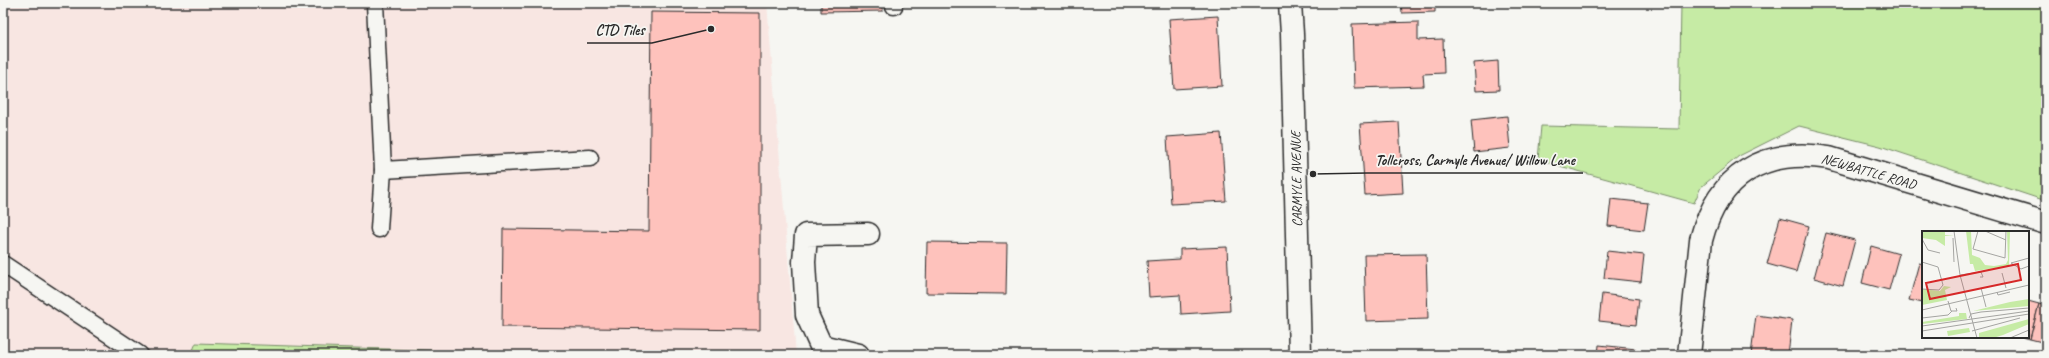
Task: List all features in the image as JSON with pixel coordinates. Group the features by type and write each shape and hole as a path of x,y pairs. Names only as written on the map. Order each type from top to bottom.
{"street":[{"name":"CARMYLE AVENUE","path":"1290,3 1300,355"},
{"name":"NEWBATTLE ROAD","path":"1689,355 1701,240 1705,223 1713,206 1735,179 1752,168 1770,160 1790,155 1810,155 1829,158 2046,223"},
{"path":"858,355 821,346 807,315 804,262 806,235 868,234"}],"lane":[{"path":"375,3 383,170 379,229"},
{"path":"383,170 590,158"},
{"path":"3,264 140,355"}],"shaded area":[{"path":"3,3 767,3 796,355 577,355 196,343 191,355 3,355"}],"green space":[{"path":"1681,3 2046,3 2046,201 1880,146 1799,126 1739,156 1701,187 1694,203 1538,160 1541,126 1679,129"},
{"path":"196,343 577,355 191,355"}],"building":[{"path":"821,3 883,3 883,11 821,12"},
{"path":"1401,3 1435,3 1435,12 1402,13"},
{"path":"651,12 760,13 760,330 502,327 503,229 649,231"},
{"path":"1218,16 1222,86 1174,89 1169,19"},
{"path":"1418,22 1418,40 1443,39 1444,73 1423,74 1424,86 1354,88 1352,24"},
{"path":"1498,61 1499,90 1476,91 1474,63"},
{"path":"1507,116 1510,148 1474,152 1471,120"},
{"path":"1399,122 1403,193 1365,195 1360,124"},
{"path":"1221,133 1226,201 1171,204 1167,137"},
{"path":"1611,199 1648,203 1644,230 1608,226"},
{"path":"1780,218 1809,226 1796,272 1767,264"},
{"path":"1826,233 1855,240 1843,286 1814,278"},
{"path":"927,242 1007,243 1006,294 926,293"},
{"path":"1871,246 1899,254 1889,290 1862,283"},
{"path":"1227,247 1230,311 1181,314 1180,295 1149,297 1147,261 1180,259 1180,249"},
{"path":"1607,251 1644,255 1641,282 1604,278"},
{"path":"1426,254 1428,319 1366,321 1364,255"},
{"path":"1919,263 1922,264 1922,303 1909,300"},
{"path":"1602,294 1639,299 1636,325 1599,321"},
{"path":"2029,301 2039,304 2030,339 2026,338 2029,338"},
{"path":"2039,304 2046,306 2046,343 2030,339"},
{"path":"1756,315 1792,320 1788,355 1751,355"},
{"path":"1599,345 1636,349 1635,355 1598,355"}],"place":[{"name":"CTD Tiles","path":"711,29"},
{"name":"Tollcross, Carmyle Avenue/ Willow Lane","path":"1313,174"}]}
